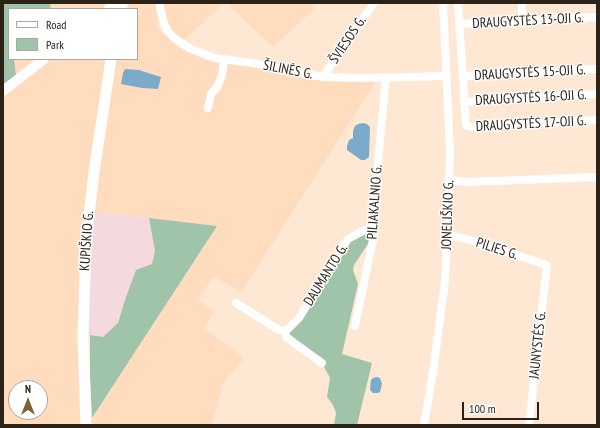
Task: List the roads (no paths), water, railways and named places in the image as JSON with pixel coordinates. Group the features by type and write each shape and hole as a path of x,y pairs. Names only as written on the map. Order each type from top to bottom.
{"highway":[{"name":"KUPIŠKIO G.","path":"86,425 83,336 86,242 94,172 111,60"}],"main road":[{"path":"3,91 43,60"}],"street":[{"name":"ŠILINĖS G.","path":"160,3 168,32 178,41 202,55 224,60 253,63 323,77 361,78 447,76"},
{"name":"JONELIŠKIO G.","path":"424,425 433,372 445,282 450,180 443,3"},
{"path":"458,3 464,102"},
{"path":"522,3 522,21"},
{"name":"ŠVIESOS G.","path":"323,77 371,4"},
{"name":"DRAUGYSTĖS 13-OJI G.","path":"460,24 597,17"},
{"path":"208,108 211,94 218,86 222,75 224,60"},
{"name":"DRAUGYSTĖS 15-OJI G.","path":"463,76 597,69"},
{"name":"PILIAKALNIO G.","path":"355,326 374,235 372,226 386,77"},
{"name":"DRAUGYSTĖS 16-OJI G.","path":"464,102 597,94"},
{"name":"DRAUGYSTĖS 17-OJI G.","path":"464,102 466,125 470,127 597,120"},
{"path":"450,180 467,182 597,177"},
{"name":"DAUMANTO G.","path":"286,331 299,318 348,239 372,226"},
{"name":"PILIES G.","path":"447,236 467,239 547,265"},
{"name":"JAUNYSTĖS G.","path":"529,425 547,265"},
{"path":"236,303 278,330 286,331 286,337 322,363"}],"water":[{"path":"125,69 139,70 161,77 158,89 121,84"},
{"path":"363,123 370,127 369,157 365,160 361,160 347,150 347,146 349,140 353,138 355,126"},
{"path":"377,377 380,378 382,384 380,392 373,393 370,390 371,380"}]}
